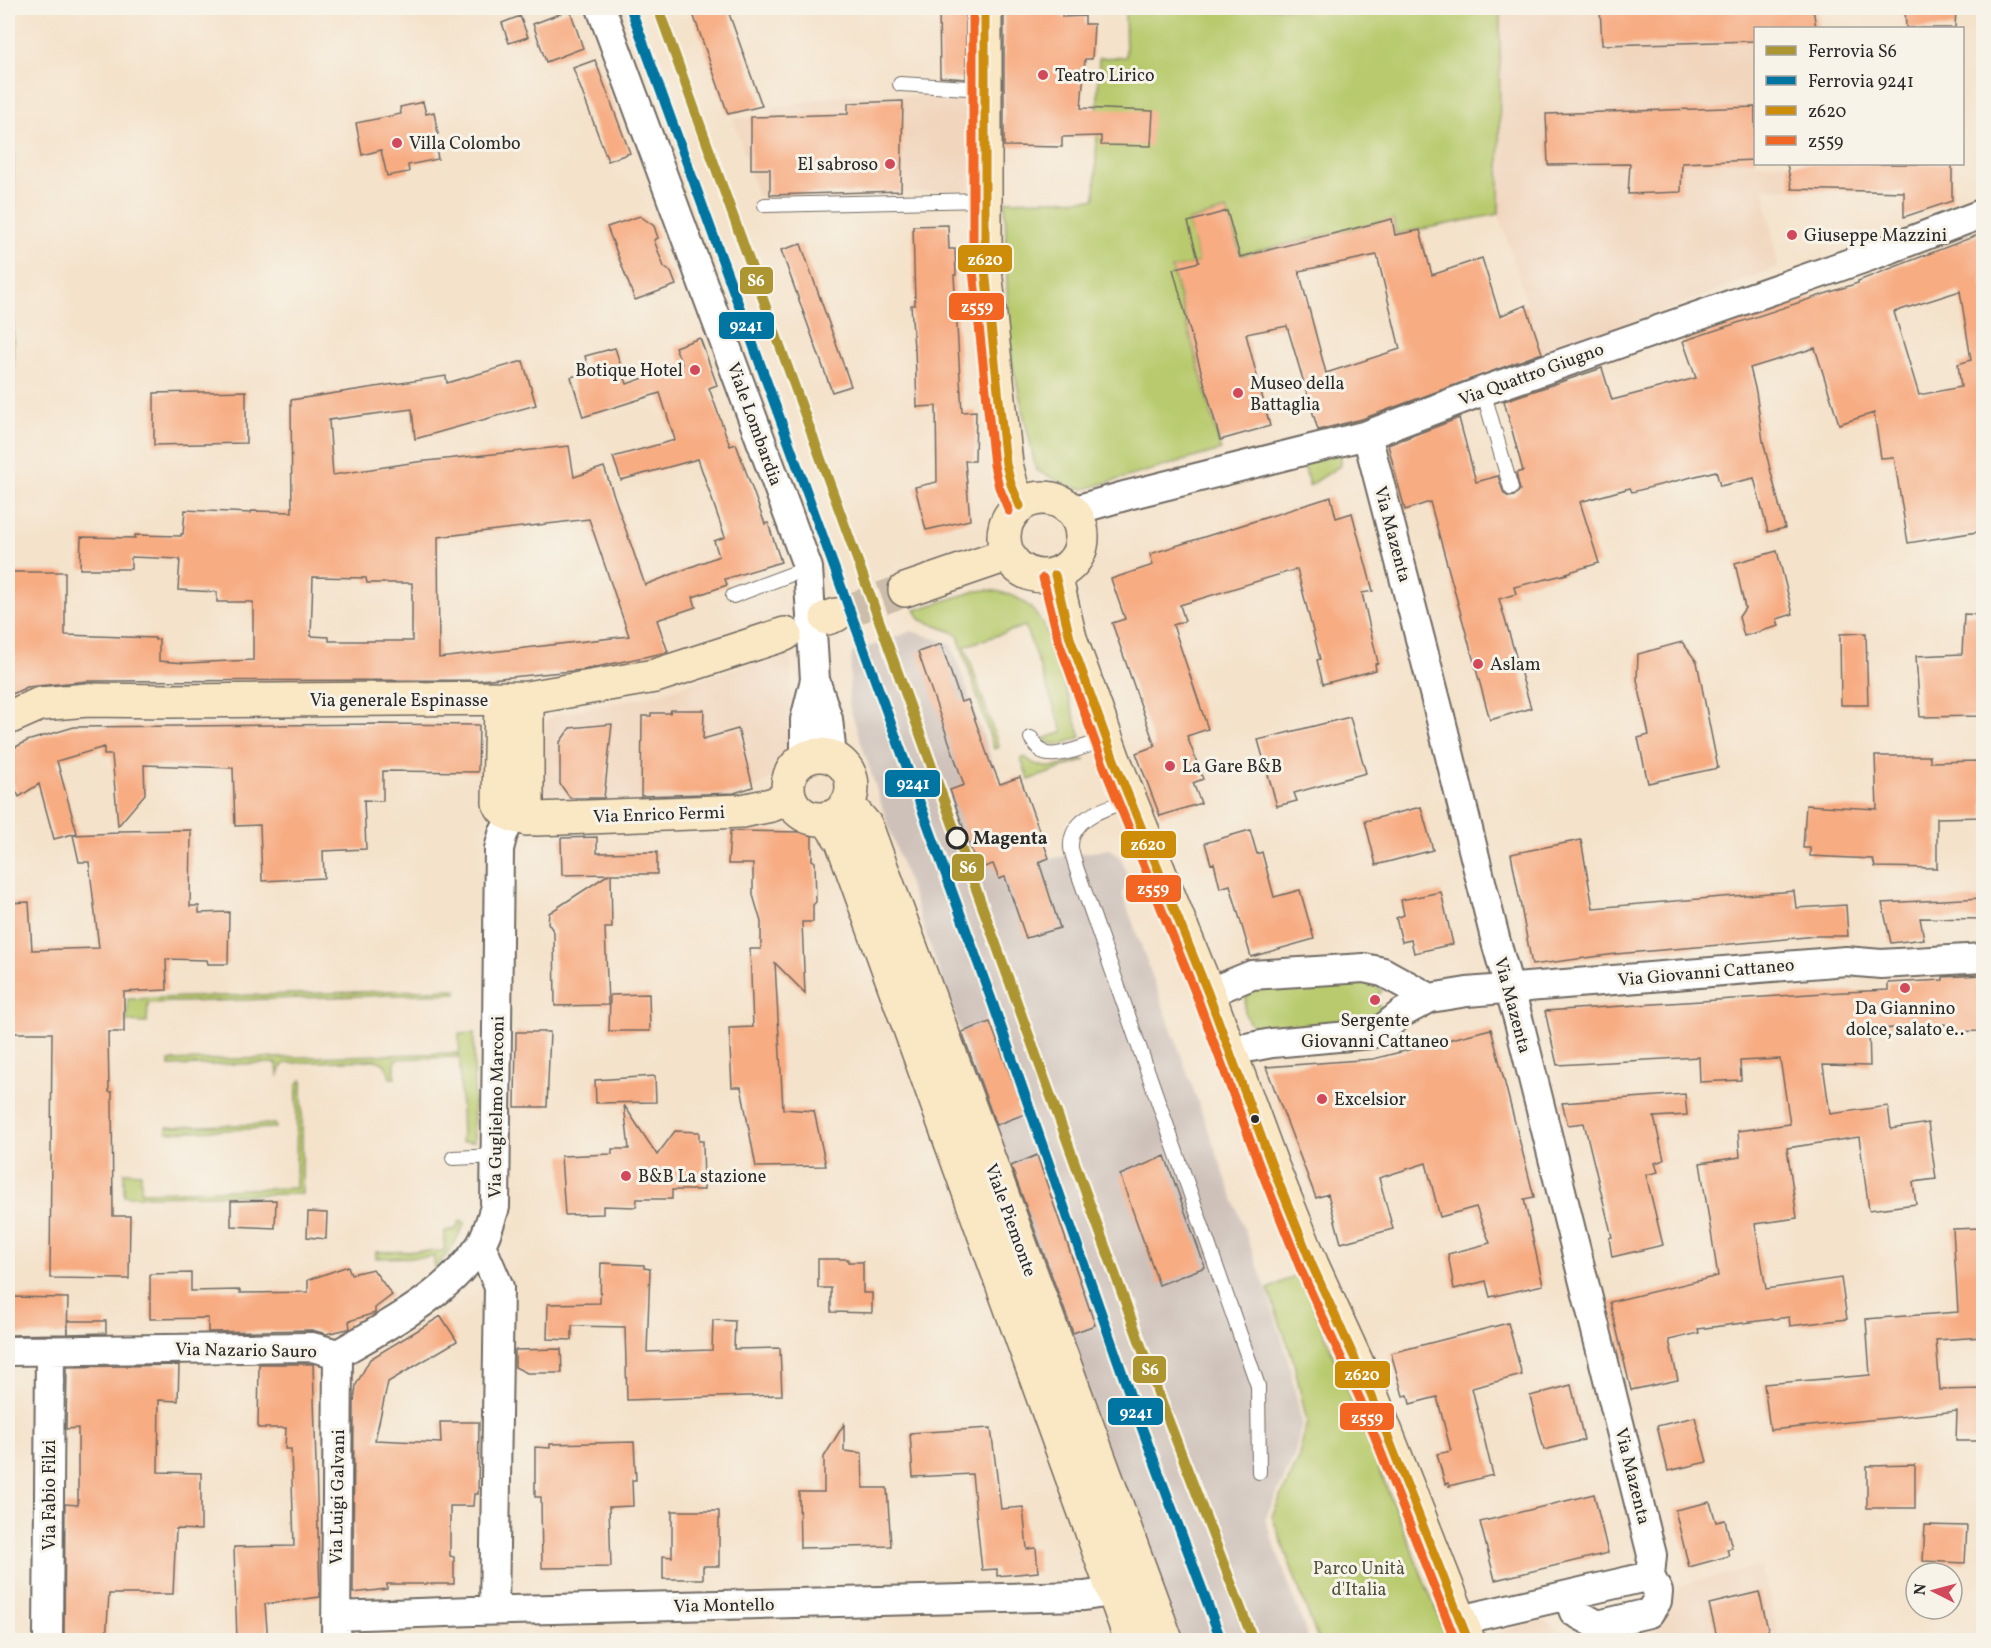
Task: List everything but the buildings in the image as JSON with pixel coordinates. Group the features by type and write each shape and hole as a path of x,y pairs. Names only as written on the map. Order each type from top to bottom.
{"street":[{"name":"Viale Lombardia","path":"601,8 808,568 815,680 828,719 819,758"},
{"path":"984,8 985,270 1006,464 1020,506"},
{"name":"Via Quattro Giugno","path":"1072,511 1367,435 1483,391 1857,260 1983,213"},
{"name":"Via Mazenta","path":"1367,435 1508,988 1522,1033 1660,1589 1568,1596 1464,1630"},
{"path":"1049,498 1062,503 1072,511 1081,531 1080,549 1074,561 1066,569 1055,575 1044,577 1029,574 1013,564 1007,555 1003,539 1010,516 1020,506 1032,500 1049,498"},
{"path":"905,590 1007,555"},
{"path":"1055,575 1070,638 1106,739 1208,993 1272,1166 1308,1254 1371,1394 1464,1630"},
{"name":"Via generale Espinasse","path":"8,718 40,704 88,700 514,699 655,676 785,634"},
{"name":"Via Guglielmo Marconi","path":"481,1245 495,1207 499,849 503,834 519,818 514,699"},
{"path":"819,758 843,765 850,777 851,791 836,811 819,819 804,815 793,805 788,785 791,772 800,762 819,758"},
{"name":"Via Enrico Fermi","path":"519,818 742,811 790,798"},
{"name":"Viale Piemonte","path":"836,811 866,826 1166,1641"},
{"name":"Viale Piemonte","path":"836,811 842,841 1131,1641"},
{"name":"Via Giovanni Cattaneo","path":"1230,1051 1272,1043 1371,1034 1430,998 1508,988 1846,961 1881,964 1983,958"},
{"path":"1208,993 1252,975 1364,968 1383,972 1430,998"},
{"path":"481,1245 499,1287 494,1610"},
{"name":"Via Nazario Sauro","path":"8,1351 312,1347 338,1354 410,1311 446,1285 481,1245"},
{"name":"Via Fabio Filzi","path":"48,1641 50,1350"},
{"name":"Via Luigi Galvani","path":"336,1628 338,1354"},
{"name":"Via Montello","path":"336,1628 494,1610 1084,1596 1105,1593 1143,1578"}],"lane":[{"path":"900,84 985,89"},
{"path":"765,205 983,200"},
{"path":"1483,391 1511,488"},
{"path":"734,596 808,568"},
{"path":"1031,738 1046,754 1055,755 1106,739"},
{"path":"1130,800 1094,813 1083,821 1074,832 1071,847 1076,867 1258,1386 1258,1472"},
{"path":"453,1158 497,1156"}],"shaded area":[{"path":"1500,8 1818,8 1821,27 1754,27 1754,165 1837,165 1840,191 1764,188 1778,267 1544,357 1499,215"},
{"path":"846,95 971,96 970,190 758,196 733,118 771,117 772,108"},
{"path":"912,631 951,644 1000,784 1020,777 1049,859 1110,849 1122,860 1129,879 1122,893 1266,1289 1288,1358 1302,1423 1294,1458 1265,1519 1309,1640 1177,1640 1078,1368 888,825 848,702 852,653"},
{"path":"791,650 791,714 788,747 780,767 770,779 757,787 736,797 563,810 547,799 539,785 540,736 546,722 554,715 655,695"},
{"path":"1761,1566 1780,1640 1626,1640 1653,1634 1679,1585"},
{"path":"1543,1620 1579,1640 1497,1640 1494,1633"}],"green space":[{"path":"1125,8 1500,8 1499,214 1396,234 1393,219 1241,255 1227,210 1188,221 1199,262 1172,269 1221,450 1085,489 1069,486 1036,470 1012,362 1008,319 1005,201 1095,199 1099,58 1126,57"},
{"path":"8,103 13,103 13,504 8,504"},
{"path":"1341,452 1341,465 1309,486 1304,464"},
{"path":"989,590 1018,599 1038,617 1048,635 1081,737 1057,744 1043,739 1063,732 1025,626 965,646 999,747 994,749 958,636 921,620 915,610 976,591"},
{"path":"1025,757 1045,767 1085,760 1029,780 1021,759"},
{"path":"1371,981 1382,991 1377,996 1378,1005 1383,1009 1381,1015 1371,1022 1260,1031 1250,1023 1245,1012 1246,1001 1251,989"},
{"path":"457,989 457,993 148,1003 147,1023 127,1022 128,999"},
{"path":"474,1033 474,1142 462,1142 459,1034"},
{"path":"457,1053 458,1057 395,1059 395,1078 390,1078 383,1063 374,1060 286,1063 282,1066 278,1077 277,1063 169,1066 169,1061"},
{"path":"302,1080 302,1194 124,1196 124,1172 141,1173 141,1192 296,1188 297,1084"},
{"path":"275,1124 276,1128 167,1132 167,1127"},
{"path":"460,1221 465,1224 449,1252 434,1269 434,1257 376,1258 376,1252 444,1251 445,1231 456,1229"},
{"name":"Parco Unità d'Italia","path":"1300,1273 1448,1640 1318,1640 1272,1516 1297,1463 1307,1422 1293,1359 1268,1289"}],"tunnel":[{"path":"836,615 905,590"}],"rail line":[{"name":"S6","path":"658,8 1158,1393 1253,1640"},
{"name":"9241","path":"632,12 993,1004 1133,1404 1221,1640"}],"transit line":[{"name":"z559","path":"973,8 973,270 994,465 999,487 1009,511"},
{"name":"z620","path":"985,8 985,270 1006,464 1020,506"},
{"name":"z620","path":"1055,575 1070,638 1114,760 1208,993 1272,1166 1312,1265 1371,1394 1468,1640"},
{"name":"z559","path":"1043,578 1059,642 1103,764 1197,997 1301,1270 1360,1399 1455,1640"}],"place":[{"name":"Teatro Lirico","path":"1043,75"},
{"name":"Villa Colombo","path":"397,143"},
{"name":"El sabroso","path":"890,164"},
{"name":"Giuseppe Mazzini","path":"1792,235"},
{"name":"Botique Hotel","path":"695,370"},
{"name":"Museo della Battaglia","path":"1238,393"},
{"name":"Aslam","path":"1478,664"},
{"name":"La Gare B&B","path":"1170,766"},
{"name":"Magenta","path":"957,838"},
{"name":"Da Giannino dolce, salato e..","path":"1905,988"},
{"name":"Sergente Giovanni Cattaneo","path":"1375,1000"},
{"name":"Excelsior","path":"1322,1099"},
{"name":"B&B La stazione","path":"626,1176"}]}
